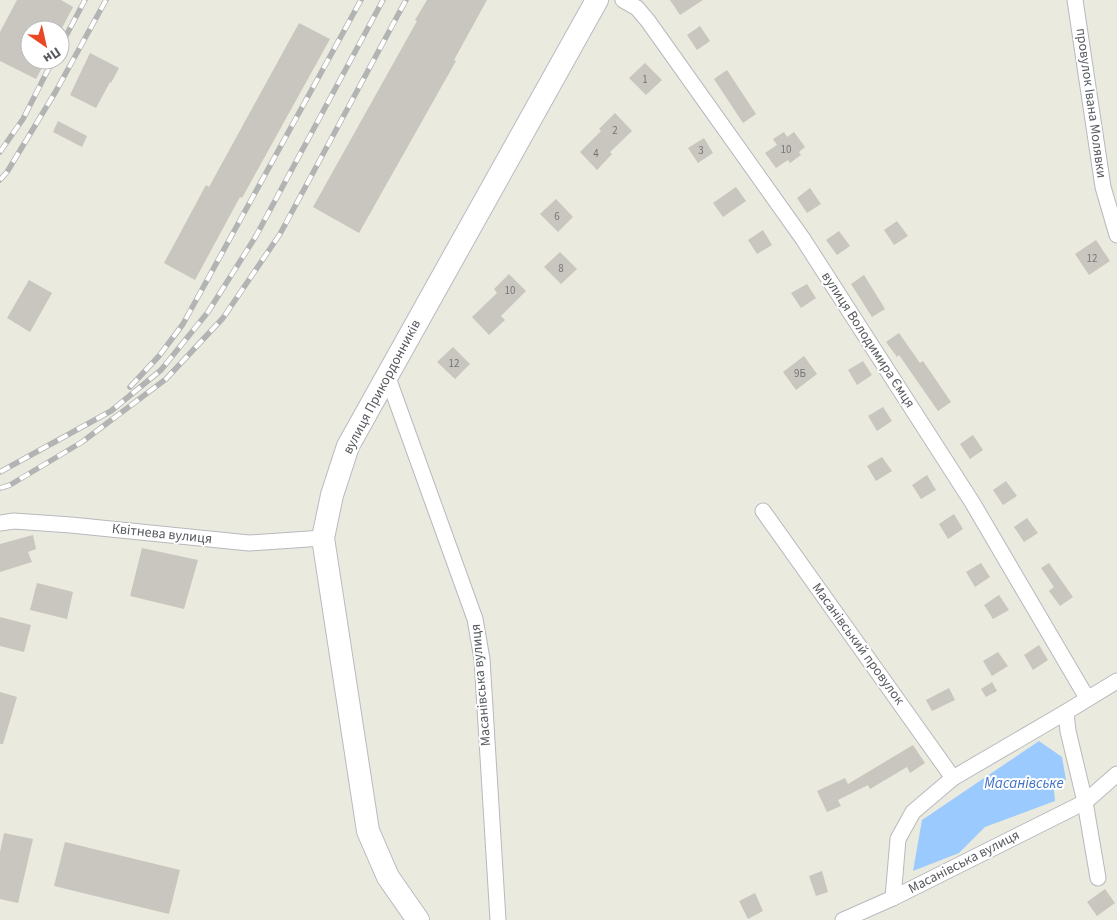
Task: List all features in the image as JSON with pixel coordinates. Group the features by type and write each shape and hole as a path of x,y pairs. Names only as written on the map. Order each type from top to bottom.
{"street":[{"name":"вулиця Прикордонників","path":"418,920 388,878 368,831 323,538 332,495 348,446 597,0"},
{"name":"вулиця Володимира Ємця","path":"623,0 636,8 648,21 803,240 972,502 1087,698"},
{"name":"провулок Івана Молявки","path":"1075,0 1103,187 1117,235"},
{"name":"Масанівська вулиця","path":"387,375 475,619 482,659 498,920"},
{"name":"Масанівський провулок","path":"763,511 953,778"},
{"name":"Квітнева вулиця","path":"0,523 14,521 70,525 249,543 323,538"},
{"path":"892,898 898,839 913,812 953,778 1117,681"},
{"path":"1066,712 1068,731 1085,802 1098,878"},
{"name":"Масанівська вулиця","path":"843,920 892,898 1085,802 1117,774"}],"water":[{"name":"Масанівське","path":"1039,741 1062,757 1066,780 1053,781 1055,801 985,827 959,853 913,871 922,820"}],"building":[{"path":"17,0 61,0 73,7 66,20 20,20 20,70 41,70 36,79 0,61 0,32"},
{"path":"427,0 487,0 454,60 456,61 359,233 313,207"},
{"path":"670,0 703,0 680,15"},
{"path":"299,23 330,39 195,280 164,263 206,185 209,187"},
{"path":"700,26 710,41 697,50 687,35"},
{"path":"90,53 119,68 96,108 70,95"},
{"path":"645,63 662,80 646,95 629,78"},
{"path":"727,70 756,114 743,123 714,79"},
{"path":"615,113 632,131 610,152 612,154 597,170 580,152 601,131 599,129"},
{"path":"58,121 87,136 82,147 53,132"},
{"path":"784,132 787,137 794,132 805,147 799,152 801,155 790,163 788,160 776,168 765,153 777,145 773,139"},
{"path":"704,138 713,153 698,163 688,148"},
{"path":"736,187 746,201 723,217 713,203"},
{"path":"810,188 821,204 807,213 797,198"},
{"path":"556,199 573,217 558,232 540,214"},
{"path":"897,221 908,236 894,245 884,230"},
{"path":"763,230 772,245 757,254 748,240"},
{"path":"839,231 850,246 837,255 826,240"},
{"path":"1096,240 1110,261 1089,275 1075,254"},
{"path":"560,252 577,269 561,284 544,267"},
{"path":"509,274 526,291 501,316 505,320 489,335 472,317 497,293 494,289"},
{"path":"864,275 885,309 872,317 851,284"},
{"path":"29,280 52,293 30,332 7,318"},
{"path":"807,284 816,298 801,308 791,293"},
{"path":"899,333 920,363 923,361 951,402 938,411 899,355 897,357 886,342"},
{"path":"453,347 470,364 455,379 437,362"},
{"path":"804,356 817,374 796,390 783,372"},
{"path":"863,361 872,375 857,385 848,370"},
{"path":"883,407 892,421 877,431 868,416"},
{"path":"973,435 983,450 970,459 960,444"},
{"path":"882,457 892,471 876,481 867,466"},
{"path":"927,475 936,490 921,499 912,485"},
{"path":"1006,481 1017,496 1003,505 993,490"},
{"path":"954,514 963,529 948,539 939,524"},
{"path":"1027,518 1038,533 1024,542 1014,527"},
{"path":"33,535 36,549 28,552 32,562 0,572 0,544"},
{"path":"142,548 198,560 184,609 130,596"},
{"path":"981,563 990,577 975,587 966,572"},
{"path":"1049,563 1073,597 1060,606 1049,591 1054,587 1041,568"},
{"path":"37,583 73,592 67,619 30,610"},
{"path":"999,595 1009,610 993,619 984,605"},
{"path":"0,617 31,625 24,652 0,646"},
{"path":"1039,645 1048,660 1033,670 1024,655"},
{"path":"998,652 1008,666 992,676 983,661"},
{"path":"992,682 997,691 986,697 981,689"},
{"path":"949,688 955,700 932,711 926,700"},
{"path":"0,692 17,697 3,744 0,744"},
{"path":"913,745 925,763 910,773 907,767 870,789 868,785 838,800 841,806 827,812 817,791 845,778 848,784"},
{"path":"4,833 33,839 18,903 0,899 0,852"},
{"path":"65,842 180,870 169,914 54,886"},
{"path":"822,871 828,892 816,896 809,876"},
{"path":"1105,889 1115,903 1097,916 1087,902"},
{"path":"755,893 763,911 748,919 739,901"}],"railway":[{"path":"70,28 85,0"},
{"path":"0,180 7,172 56,91 106,0"},
{"path":"130,387 159,356 183,324 361,0"},
{"path":"0,472 111,411 161,370 208,312 256,236 383,0"},
{"path":"0,488 10,485 82,442 166,379 223,318 280,234 406,0"},
{"path":"0,152 23,119 48,70"}]}
